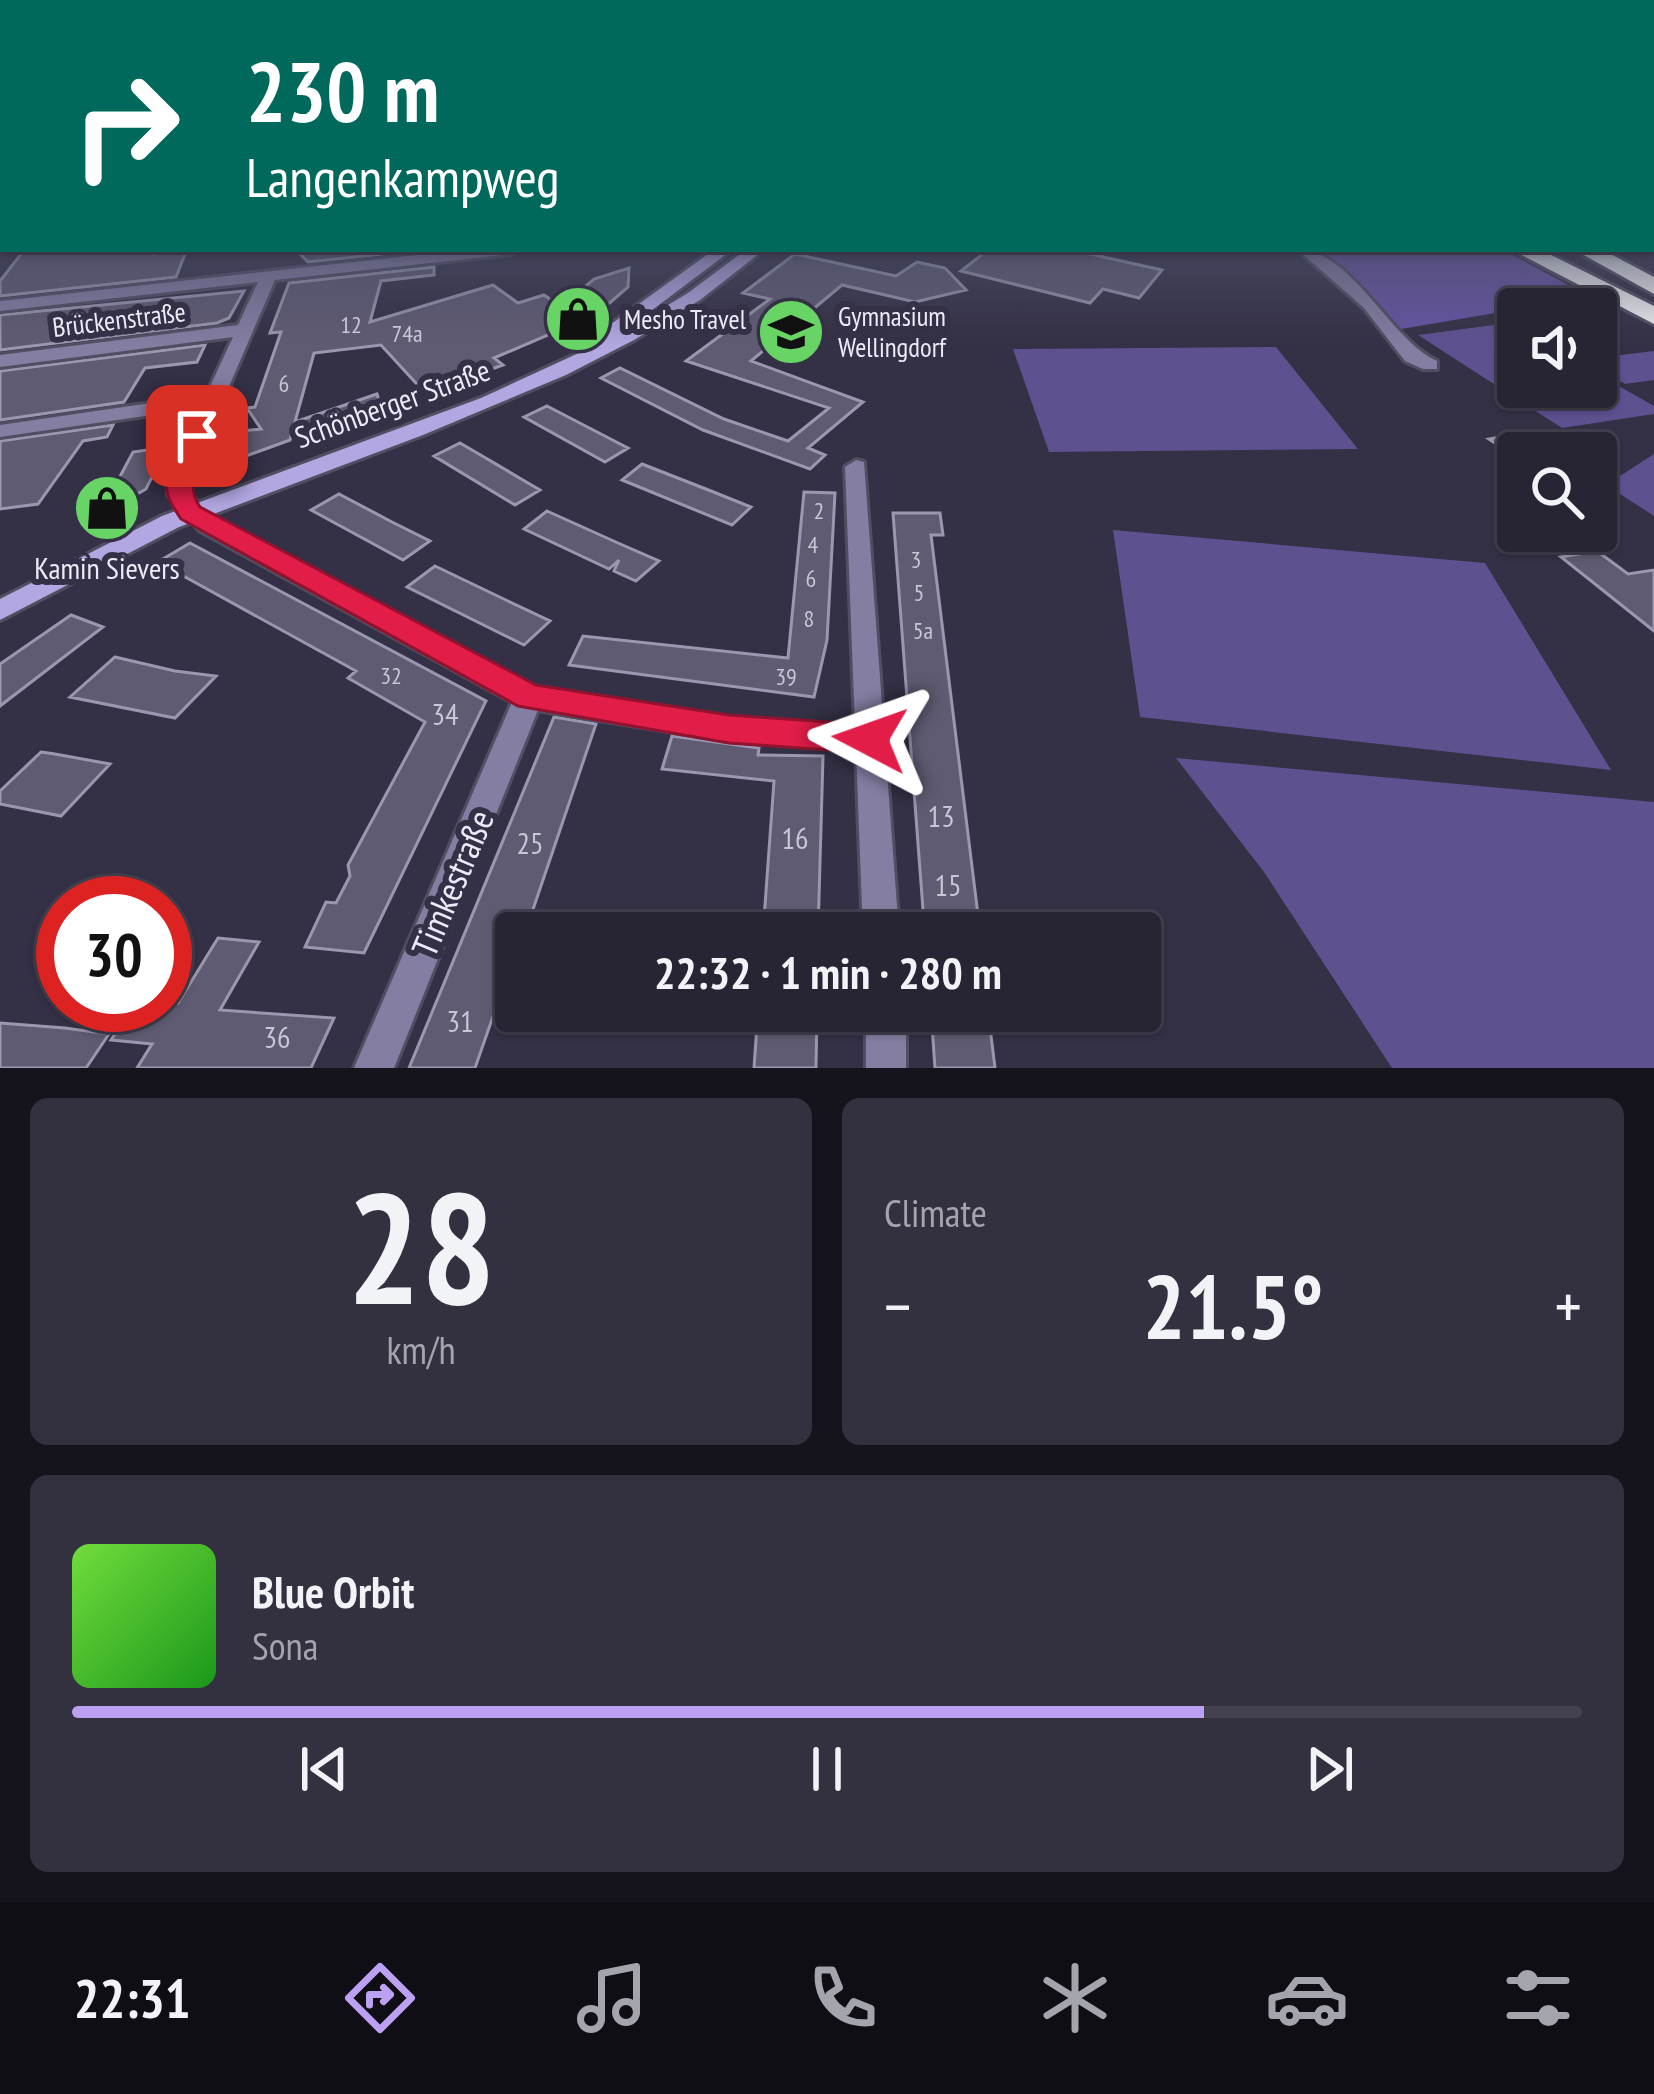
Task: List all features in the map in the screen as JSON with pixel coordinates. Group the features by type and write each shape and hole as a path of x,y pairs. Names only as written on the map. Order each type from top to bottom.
{"highway":[{"path":"1527,252 1654,316"},
{"path":"1570,252 1654,298"},
{"path":"1590,252 1654,287"}],"main road":[{"name":"Schönberger Straße","path":"546,380 721,252"},
{"name":"Schönberger Straße","path":"0,611 191,513 546,380 658,323 754,252"}],"street":[{"path":"0,307 485,252"},
{"path":"1309,252 1370,304 1412,357 1430,365"},
{"path":"269,276 181,472 179,495 191,513 530,697 729,729 870,739"},
{"name":"Brückenstraße","path":"0,361 244,330"},
{"path":"0,431 213,400"},
{"path":"856,467 880,912"},
{"name":"Timkestraße","path":"374,1068 530,697"},
{"path":"886,1032 886,1068"}],"shaded area":[{"path":"1321,252 1508,252 1574,288 1497,288 1497,313 1401,329"},
{"path":"1497,325 1497,386 1418,335"},
{"path":"1276,347 1358,449 1049,452 1013,349"},
{"path":"1654,351 1654,380 1625,384 1617,379 1617,355"},
{"path":"1617,385 1654,406 1654,414 1562,428 1531,408 1617,408"},
{"path":"1654,454 1654,516 1617,492 1617,478"},
{"path":"1113,530 1485,563 1611,770 1140,717"},
{"path":"1176,758 1654,802 1654,1068 1392,1068 1264,872"}],"building":[{"path":"23,252 186,252 176,277 0,296 0,281"},
{"path":"298,252 402,252 308,262"},
{"path":"985,252 1081,252 1162,270 1139,298 1103,289 1090,303 961,271"},
{"path":"795,254 896,276 917,262 945,268 966,290 915,302 842,285 751,361 863,402 808,448 825,455 810,469 703,430 601,378 620,368 724,419 788,441 829,408 686,361 770,299 743,293"},
{"path":"434,267 434,275 381,281 370,322 493,285 518,303 544,295 561,307 594,279 629,268 628,287 597,314 494,358 503,365 425,393 381,345 314,353 295,422 377,394 382,410 296,439 292,432 290,440 199,473 219,433 261,429 247,408 255,407 281,332 270,333 289,283"},
{"path":"244,291 229,318 217,323 0,350 0,315"},
{"path":"205,345 197,362 145,368 124,402 0,420 0,371"},
{"path":"547,406 628,448 605,462 524,417"},
{"path":"113,425 107,437 83,441 38,504 0,509 0,441"},
{"path":"460,443 540,490 515,505 434,456"},
{"path":"167,447 146,489 118,505 75,509 117,482 133,452"},
{"path":"642,464 751,507 732,525 622,480"},
{"path":"804,492 835,493 827,640 814,697 569,665 583,636 788,658"},
{"path":"339,494 430,541 403,560 311,510"},
{"path":"547,511 659,561 636,581 614,571 619,560 609,569 524,529"},
{"path":"893,513 940,513 943,535 931,535 978,912 923,912"},
{"path":"190,543 486,701 364,953 305,947 326,902 336,903 350,876 348,865 425,722 348,678 356,671 158,562"},
{"path":"1598,552 1628,574 1654,570 1654,631 1561,557"},
{"path":"435,566 550,621 524,645 407,587"},
{"path":"71,615 103,627 0,706 0,664"},
{"path":"115,657 216,676 175,718 70,697"},
{"path":"554,717 596,724 532,912 495,912 495,1011 475,1068 409,1068"},
{"path":"672,736 759,748 758,755 823,756 819,912 765,912 774,781 662,769"},
{"path":"41,752 110,764 61,816 0,804 0,791"},
{"path":"218,938 259,942 220,1010 334,1018 311,1068 137,1068 152,1044 111,1040 116,1032 192,1032 192,980"},
{"path":"0,1023 36,1026 36,1032 109,1034 86,1068 0,1068"},
{"path":"757,1032 817,1032 816,1068 754,1068"},
{"path":"932,1032 991,1032 995,1068 935,1068"}],"place":[{"name":"Mesho Travel","path":"578,319"},
{"name":"Gymnasium Wellingdorf","path":"791,332"},
{"name":"Kamin Sievers","path":"107,508"}],"route":[{"path":"197,436 181,472 179,495 191,513 530,697 729,729 870,739"}]}
